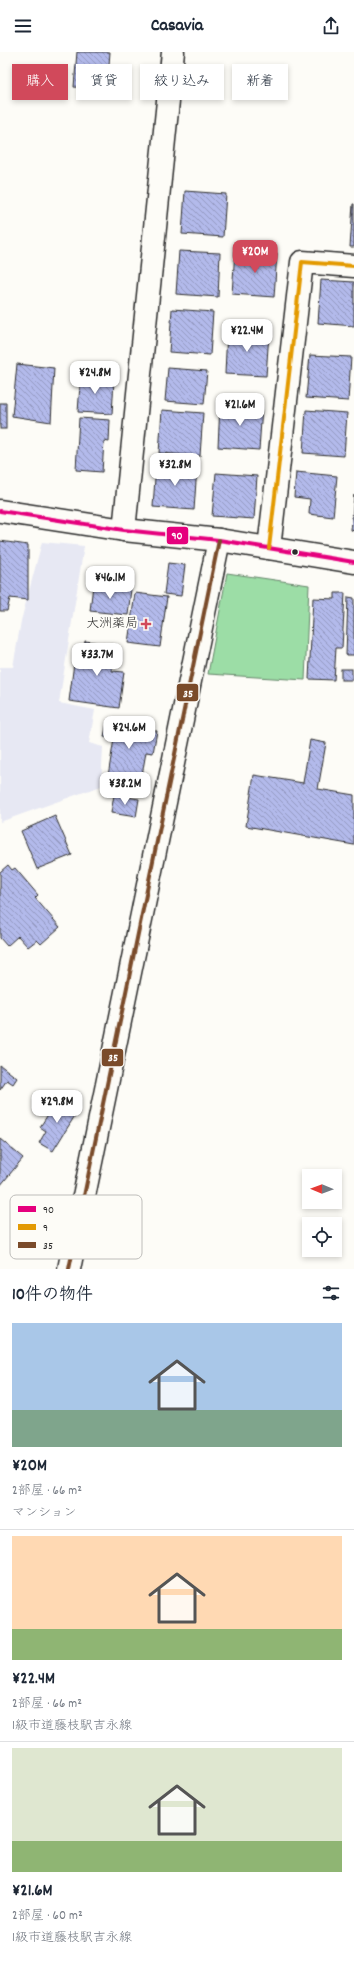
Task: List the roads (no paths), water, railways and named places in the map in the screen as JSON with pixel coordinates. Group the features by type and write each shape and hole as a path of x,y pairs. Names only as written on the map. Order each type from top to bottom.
{"street":[{"path":"124,530 173,52"},
{"path":"269,548 302,262 354,266"},
{"path":"0,511 124,530 219,540 354,562"},
{"path":"84,1195 219,540"},
{"path":"69,1269 71,1259"}],"place":[{"name":"大洲薬局","path":"146,624"}]}
